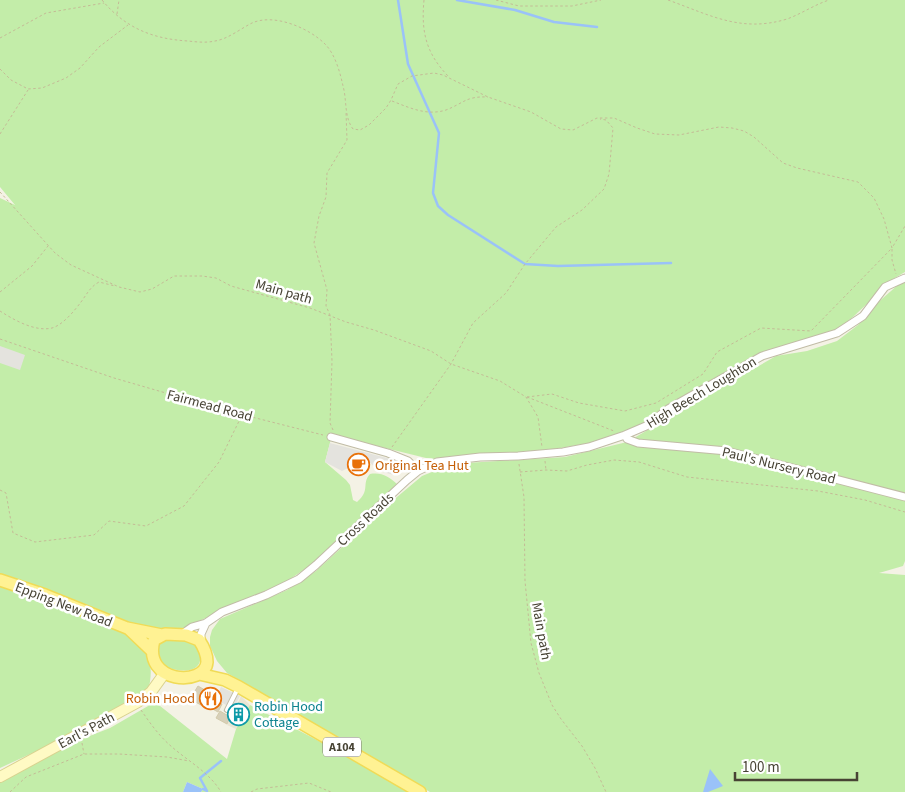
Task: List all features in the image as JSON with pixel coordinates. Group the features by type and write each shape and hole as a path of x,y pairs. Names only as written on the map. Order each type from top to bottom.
{"main road":[{"name":"Epping New Road","path":"0,580 45,595 127,628 162,635"},
{"name":"Epping New Road","path":"127,628 151,650"},
{"path":"164,674 154,661 151,650 154,640 162,635 182,634 193,636 201,643"},
{"name":"A104","path":"201,643 206,656 225,680"},
{"path":"199,674 207,663 206,656"},
{"name":"A104","path":"164,674 188,678 199,674 225,680 420,792"}],"street":[{"name":"High Beech Loughton","path":"624,435 646,426 668,409 762,356 837,333 863,316 885,287 902,280"},
{"name":"Cross Roads","path":"182,634 206,623 222,612 266,595 299,578 316,565 418,471 437,462 480,457 563,452 588,447 624,435"},
{"name":"Paul's Nursery Road","path":"624,435 627,439 638,443 727,451 905,497"},
{"path":"334,438 388,453 408,461 418,471"},
{"path":"201,643 201,634 206,623"},
{"name":"Earl's Path","path":"0,777 136,704 151,692 164,674"}],"lane":[{"path":"227,710 239,687"}],"path":[{"path":"102,0 128,25 172,40 206,42 227,37 254,22 265,20 285,21 306,31 325,44 333,54 343,85 348,122 353,129 360,130 369,125 392,100 398,84 412,76 434,73 450,78 488,97 531,112 561,128 573,130 597,118 614,118 655,134 679,135 719,127 744,131 754,137 783,163 858,182 874,198 884,219 892,248 892,260 902,280"},
{"path":"117,14 119,0"},
{"path":"424,0 424,27 430,53 439,67 450,78"},
{"path":"496,0 519,6 572,6 601,0"},
{"path":"668,0 734,23 747,24 766,23 788,18 829,0"},
{"path":"0,38 46,13 104,3"},
{"path":"0,69 11,80 28,89 42,88 66,78 80,68 99,47 128,25"},
{"path":"0,134 28,89"},
{"path":"392,100 418,111 430,113 446,110 466,99 476,96 488,97"},
{"path":"334,438 330,423 332,361 330,315 326,306 327,290 314,243 319,216 326,197 327,173 347,140 346,104"},
{"path":"388,453 451,364 472,323 506,293 525,264 556,227 582,210 604,189 609,174 613,128 606,120 597,118"},
{"name":"Main path","path":"0,192 48,246 71,265 118,287 140,292 152,289 174,276 216,278 237,288 374,330 430,351 451,364 500,380 526,397 538,417 544,454"},
{"path":"526,397 552,394 579,403 625,411 656,404 703,374 717,352 761,328 811,331 892,248 905,226"},
{"path":"0,292 32,266 48,246"},
{"path":"0,312 36,328 53,328 66,319 90,288 99,282 118,287"},
{"name":"Fairmead Road","path":"0,339 114,378 334,438"},
{"path":"526,397 624,435"},
{"path":"0,490 6,493 14,533 35,542 94,535 110,521 146,526 184,506 219,462 242,414"},
{"name":"Main path","path":"518,456 524,497 525,581 531,643 539,673 552,705 582,746 606,792"},
{"path":"520,472 532,470 567,471 614,460 639,462 687,477 818,491 866,500 905,512"},
{"path":"136,704 155,730 170,745 215,782 221,792"},
{"path":"81,733 84,754"},
{"path":"10,792 26,777 84,754 167,757 190,761"},
{"path":"251,792 257,789 309,783 332,792"}],"shaded area":[{"path":"0,346 25,355 20,370 0,363"},
{"path":"330,443 398,461 400,468 394,475 379,471 366,459 342,471 325,462"},
{"path":"221,687 240,696 231,714 223,711 226,705 215,699"},
{"path":"241,696 250,705 236,729 227,725"}],"green space":[{"path":"0,0 905,0 905,272 893,279 838,329 776,349 641,426 589,443 555,449 436,459 332,435 325,462 350,485 353,500 357,502 364,494 366,481 370,474 385,476 397,484 311,565 287,581 186,627 156,629 126,622 83,603 0,575 0,198 15,205 0,187"},
{"path":"905,281 905,561 903,566 879,573 905,575 905,792 430,792 227,673 217,661 210,646 210,637 212,630 220,619 287,590 316,571 422,476 442,468 466,463 565,457 627,442 776,356 807,351 837,341 858,325 875,305"},
{"path":"0,586 132,636 146,651 149,658 151,677 148,690 108,718 0,768"},
{"path":"182,638 197,646 201,657 198,666 194,669 183,670 171,669 161,665 156,645 162,640"},
{"path":"155,702 227,759 236,729 250,705 353,759 410,792 201,792 203,789 187,782 183,792 0,792 0,778 69,744 110,728"}],"water":[{"path":"710,769 723,786 703,792"},
{"path":"187,782 203,789 201,792 183,792"}],"building":[{"path":"198,686 215,696 213,699 222,704 218,712 190,699"},
{"name":"Robin Hood Cottage","path":"237,708 243,711 239,721 232,718"},
{"path":"220,711 230,717 227,724 216,718"}],"waterway":[{"path":"398,0 408,64 439,133 433,193 438,206 448,215 525,264 558,266 671,263"},
{"path":"457,0 515,10 554,22 597,27"},
{"path":"203,789 207,791 200,778 221,761"}],"place":[{"name":"Original Tea Hut","path":"359,465"},
{"name":"Robin Hood","path":"211,698"},
{"name":"Robin Hood Cottage","path":"238,714"}]}
